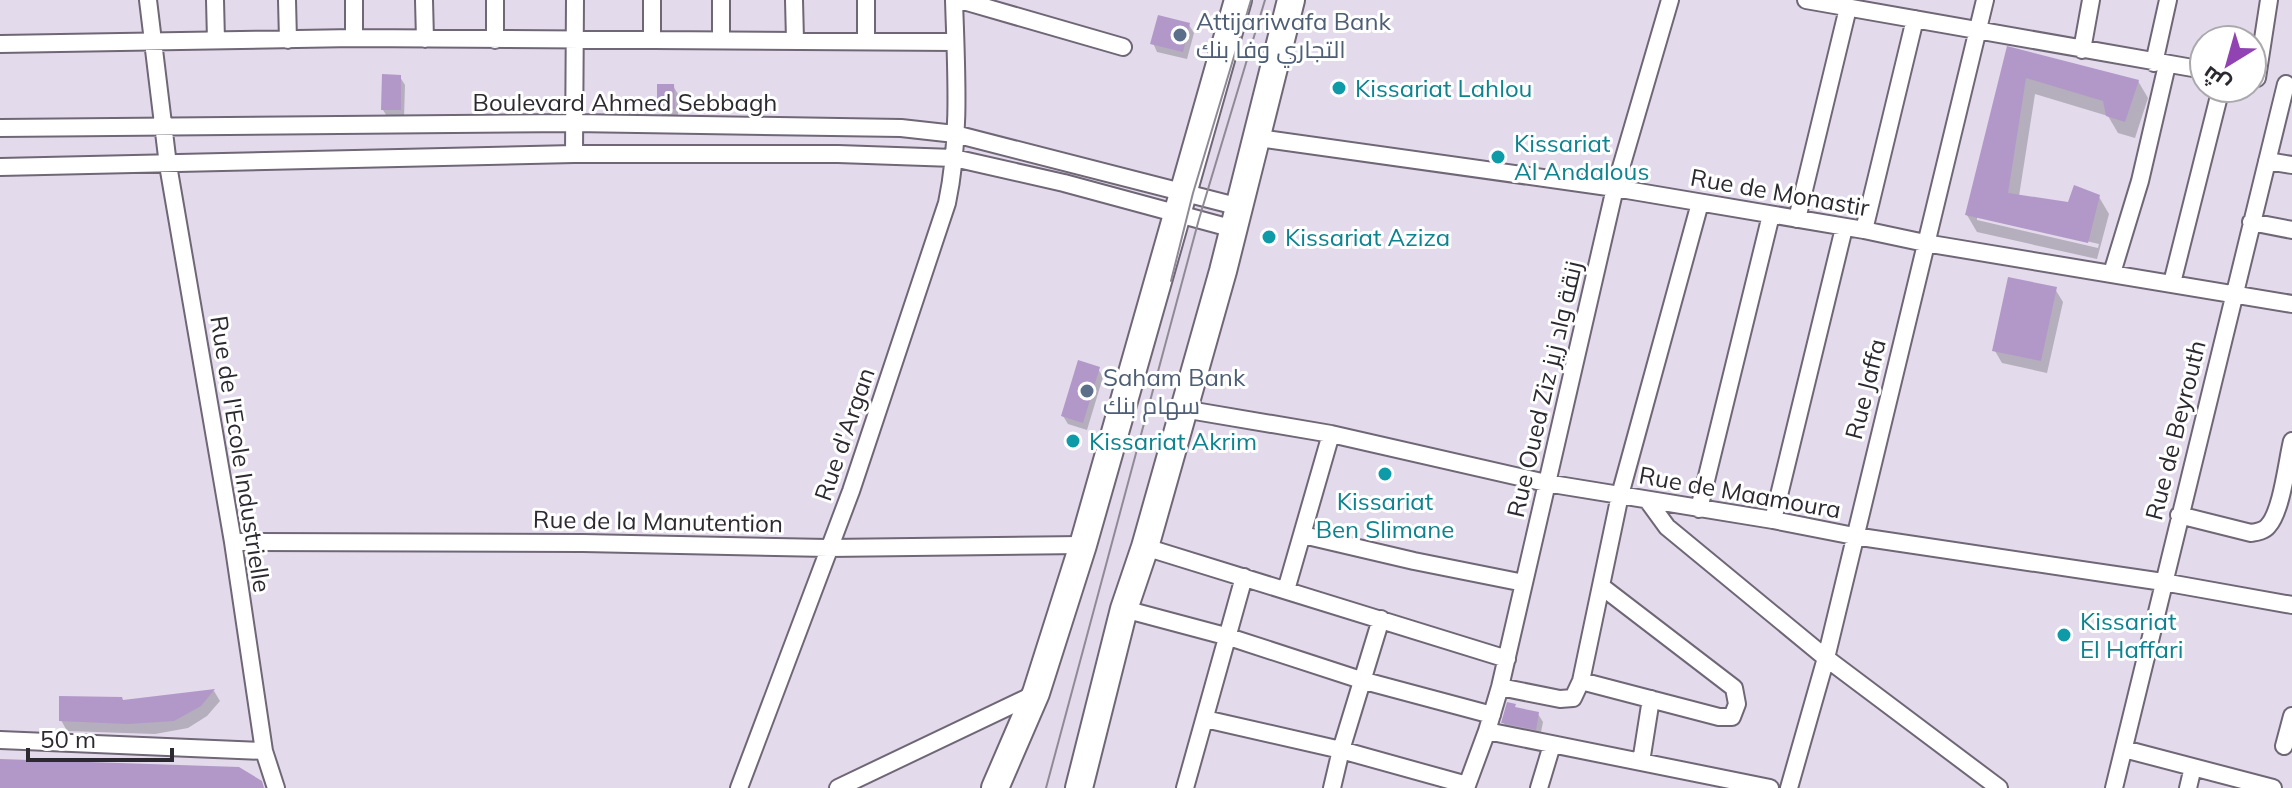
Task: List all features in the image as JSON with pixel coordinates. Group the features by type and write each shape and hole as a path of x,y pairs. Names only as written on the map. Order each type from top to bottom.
{"main road":[{"path":"995,788 1036,693 1083,545 1238,0"},
{"path":"1079,788 1124,609 1145,547 1237,218 1291,0"}],"street":[{"name":"Rue de l'Ecole Industrielle","path":"148,0 168,165 233,542 264,751 276,788"},
{"path":"215,0 216,40"},
{"path":"287,0 288,40"},
{"path":"354,0 354,38"},
{"path":"424,0 425,39"},
{"path":"495,0 495,40"},
{"path":"574,154 575,0"},
{"path":"652,0 652,39"},
{"path":"721,0 721,39"},
{"path":"794,0 795,40"},
{"path":"866,0 866,41"},
{"path":"957,0 983,4 1123,47"},
{"name":"Rue d'Argan","path":"739,788 851,491 947,203 954,158 957,0"},
{"name":"Rue Oued Ziz زنقة واد زيز","path":"1467,786 1500,687 1615,188 1670,0"},
{"path":"1806,0 2188,68"},
{"name":"Rue Jaffa","path":"1789,788 1826,658 1985,0"},
{"path":"2082,50 2091,0"},
{"path":"2112,273 2140,181 2168,0"},
{"path":"2264,24 2269,0"},
{"path":"1797,219 1848,8"},
{"path":"1864,230 1915,19"},
{"path":"0,44 354,38 955,42"},
{"path":"2268,81 2289,85"},
{"name":"Rue de Beyrouth","path":"2114,788 2233,294 2289,85"},
{"path":"2172,283 2217,104"},
{"name":"Boulevard Ahmed Sebbagh","path":"0,128 574,123 901,128 955,134 1069,162 1237,218"},
{"path":"430,125 430,156"},
{"path":"644,125 644,154"},
{"name":"Rue de Monastir","path":"1258,138 1615,188 2292,304"},
{"name":"Boulevard Ahmed Sebbagh","path":"0,167 574,154 838,154 954,158 1064,183 1180,201 1237,218"},
{"path":"2267,161 2292,165"},
{"path":"1064,183 1069,162"},
{"path":"1500,687 1560,699 1573,698 1581,681 1620,495 1700,203"},
{"path":"1699,509 1771,215"},
{"path":"2251,222 2292,230"},
{"path":"1773,520 1844,228"},
{"name":"Rue de Maamoura","path":"1183,409 1331,434 1546,483 1854,536 2163,582 2292,605"},
{"path":"1286,590 1331,434"},
{"path":"2179,515 2251,533 2262,531 2270,525 2277,508 2292,441"},
{"path":"1648,501 1667,527 1826,658 1999,788"},
{"path":"1303,535 1524,583"},
{"name":"Rue de la Manutention","path":"233,542 583,543 828,548 1083,545"},
{"path":"1145,547 1507,659"},
{"path":"1185,788 1244,577"},
{"path":"1581,681 1726,718 1734,714 1737,704 1734,688 1601,586"},
{"path":"1124,609 1229,637 1552,745 1641,762 1723,783 1770,788"},
{"path":"1332,788 1381,619"},
{"path":"838,788 1036,693"},
{"path":"1641,762 1651,699"},
{"path":"2284,746 2292,716"},
{"path":"1205,719 1341,750 1467,786"},
{"path":"0,740 264,751"},
{"path":"1539,788 1552,745"},
{"path":"2124,749 2264,787"},
{"path":"2188,788 2193,767"}],"building":[{"path":"1158,15 1190,23 1183,52 1150,44"},
{"path":"2007,46 2139,80 2125,122 2106,116 2103,101 2026,78 2008,193 2068,202 2074,185 2100,195 2088,243 1965,215"},
{"path":"382,74 401,75 401,110 381,110"},
{"path":"657,84 674,84 675,109 657,109"},
{"path":"2008,277 2057,287 2041,361 1992,351"},
{"path":"1078,360 1100,367 1083,423 1061,416"},
{"path":"215,689 201,706 174,721 128,724 59,721 59,696 122,697 123,700"},
{"path":"1507,702 1539,712 1536,730 1501,723"},
{"path":"0,759 239,767 262,781 264,788 0,788"}],"tram line":[{"path":"1171,281 1193,193 1251,0"},
{"path":"1046,788 1199,219 1265,0"}],"place":[{"name":"Attijariwafa Bank التجاري وفا بنك","path":"1180,35"},
{"name":"Kissariat Lahlou","path":"1339,88"},
{"name":"Kissariat Al Andalous","path":"1498,157"},
{"name":"Kissariat Aziza","path":"1269,237"},
{"name":"Saham Bank سهام بنك","path":"1087,391"},
{"name":"Kissariat Akrim","path":"1073,441"},
{"name":"Kissariat Ben Slimane","path":"1385,474"},
{"name":"Kissariat El Haffari","path":"2064,635"}]}
